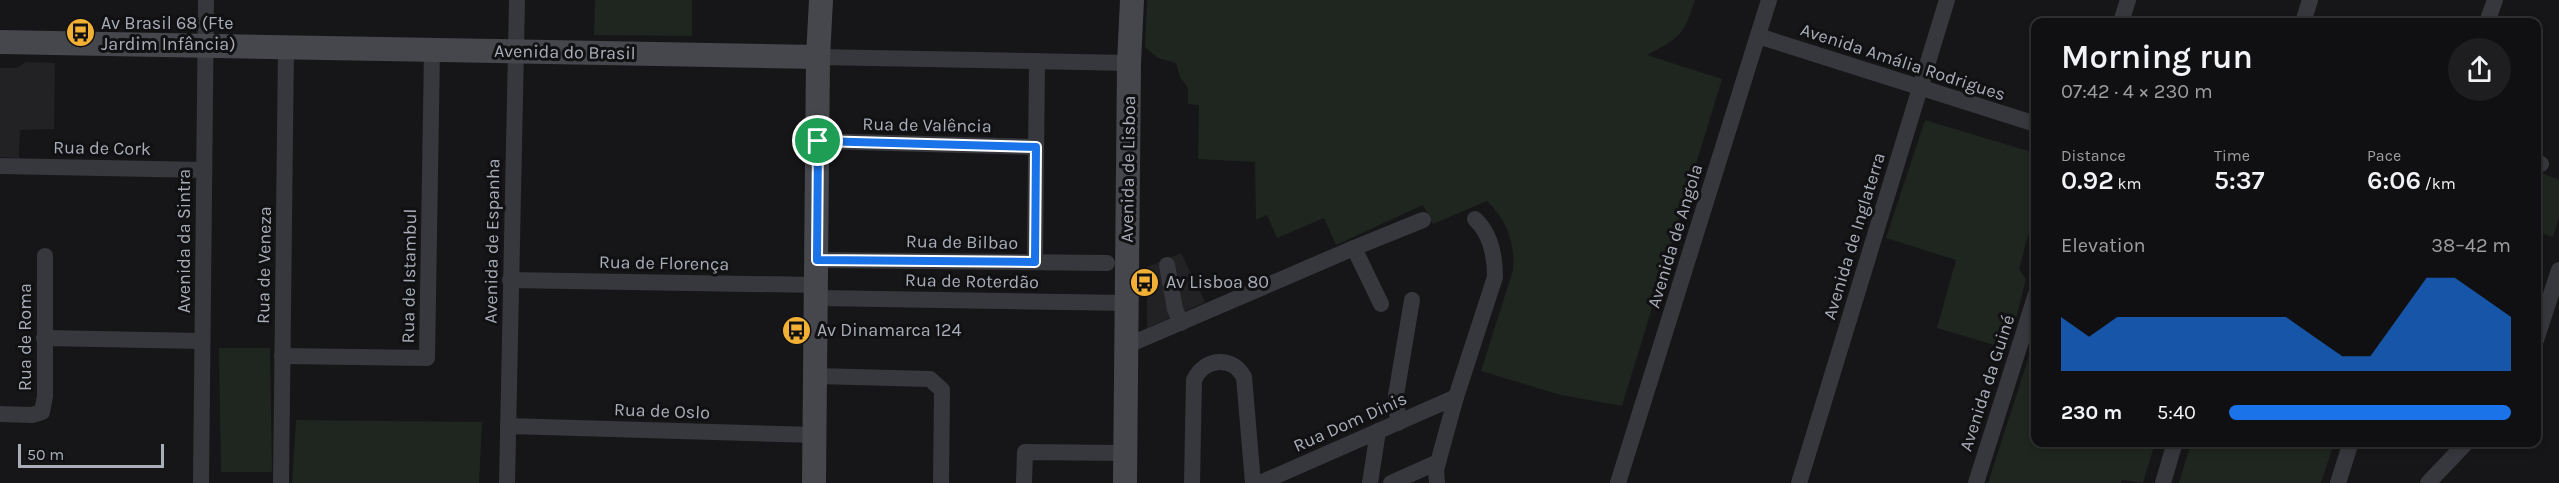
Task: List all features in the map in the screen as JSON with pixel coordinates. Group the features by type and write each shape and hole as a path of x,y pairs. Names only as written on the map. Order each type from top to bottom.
{"main road":[{"path":"814,483 818,57 821,0"},
{"name":"Avenida de Lisboa","path":"1125,483 1129,63 1132,0"},
{"name":"Avenida do Brasil","path":"0,42 818,57"}],"street":[{"name":"Avenida da Sintra","path":"201,483 206,0"},
{"name":"Avenida de Espanha","path":"507,483 517,0"},
{"name":"Avenida de Angola","path":"1618,483 1768,0"},
{"name":"Avenida de Inglaterra","path":"1799,483 1947,0"},
{"path":"2122,18 2128,0"},
{"path":"2304,18 2310,0"},
{"path":"2488,18 2495,0"},
{"name":"Avenida Amália Rodrigues","path":"1758,36 2031,122"},
{"name":"Rua de Veneza","path":"281,483 286,47"},
{"name":"Rua de Istambul","path":"282,356 428,358 432,50"},
{"name":"Avenida do Brasil","path":"818,57 1129,63"},
{"path":"1035,262 1037,61"},
{"name":"Rua de Valência","path":"818,141 1036,147"},
{"name":"Rua de Cork","path":"0,166 204,170"},
{"path":"1437,483 1438,462 1494,277 1492,249 1482,226 1475,219"},
{"path":"1126,346 1423,220"},
{"path":"1354,248 1381,304"},
{"name":"Rua de Roma","path":"0,414 32,415 42,412 45,396 45,256"},
{"name":"Rua de Bilbao","path":"817,260 1107,263"},
{"path":"1167,265 1175,309 1181,323"},
{"path":"2541,325 2559,270"},
{"name":"Rua de Florença","path":"510,280 817,292"},
{"name":"Rua de Roterdão","path":"817,292 1127,303"},
{"path":"1398,423 1396,396 1412,300"},
{"name":"Avenida da Guiné","path":"1976,483 2031,310"},
{"path":"44,338 202,341"},
{"path":"1192,483 1194,380 1197,372 1211,364 1228,362 1238,366 1244,377 1253,483"},
{"path":"816,376 930,379 942,390 941,483"},
{"name":"Rua Dom Dinis","path":"1260,483 1456,397"},
{"name":"Rua de Oslo","path":"508,426 816,435"},
{"path":"1370,483 1378,431"},
{"path":"2163,483 2174,447"},
{"path":"2338,483 2349,447"},
{"path":"2428,483 2462,447"},
{"path":"1024,483 1024,452 1125,453"},
{"path":"1391,483 1438,462"}],"shaded area":[{"path":"595,0 692,0 692,36 594,35"},
{"path":"1147,0 1695,0 1687,22 1679,35 1647,55 1722,79 1622,406 1561,395 1481,371 1513,270 1513,250 1505,224 1487,201 1433,224 1423,205 1336,245 1324,218 1277,238 1267,215 1256,220 1255,162 1198,159 1199,105 1188,104 1188,88 1180,77 1176,63 1158,58 1145,47"},
{"path":"26,62 55,63 54,129 20,130 19,158 0,157 0,68 17,68"},
{"path":"1925,120 2031,152 2031,225 2019,269 2026,279 2008,349 1937,328 1956,260 1886,238"},
{"path":"2541,173 2559,180 2559,218 2553,237 2541,232"},
{"path":"1181,253 1205,302 1147,328 1147,267"},
{"path":"219,348 270,348 272,472 221,472"},
{"path":"2031,350 2031,447 2154,447 2143,483 2122,480 2121,483 1988,483"},
{"path":"296,420 482,422 479,483 292,483"},
{"path":"2190,447 2333,447 2321,483 2179,483"}],"place":[{"name":"Av Brasil 68 (Fte Jardim Infância)","path":"80,33"},
{"name":"Av Lisboa 80","path":"1145,282"},
{"name":"Av Dinamarca 124","path":"796,330"}],"route":[{"path":"818,141 1036,147 1035,262 817,260 818,141"}]}
